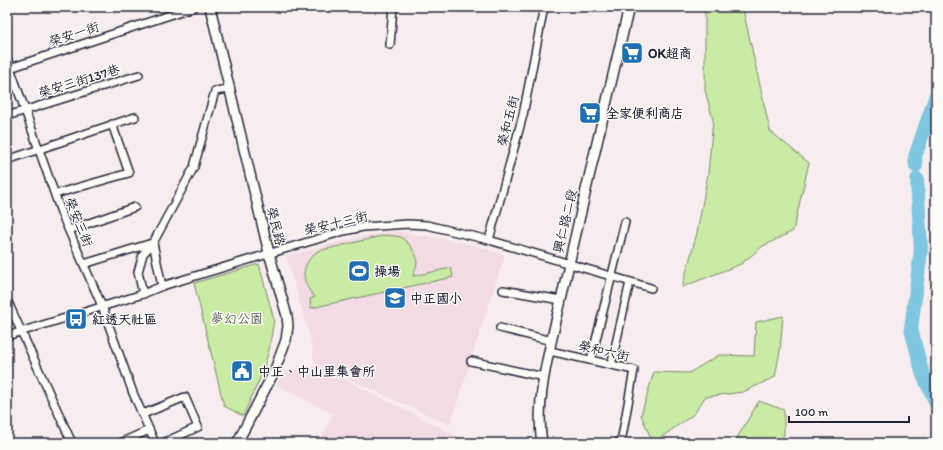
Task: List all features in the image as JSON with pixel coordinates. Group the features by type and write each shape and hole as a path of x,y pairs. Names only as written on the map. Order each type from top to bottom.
{"street":[{"name":"榮安一街","path":"9,69 194,7"},
{"name":"榮民路","path":"210,7 269,253 287,316 288,326 286,340 274,372 237,443"},
{"path":"390,44 393,7"},
{"name":"榮和五街","path":"489,240 523,115 544,7"},
{"name":"興仁路二段","path":"542,443 541,412 544,377 629,7"},
{"name":"榮安三街","path":"7,59 9,69 40,149 55,194 102,306 133,393 155,443"},
{"name":"榮安三街137巷","path":"7,116 139,74"},
{"path":"143,294 138,272 143,254 153,243 194,167 215,91 229,89"},
{"path":"7,160 135,117"},
{"path":"55,194 129,173 112,124"},
{"path":"69,230 135,208"},
{"path":"591,360 625,222"},
{"name":"榮安十三街","path":"7,336 21,330 143,294 162,286 269,253 344,231 363,227 408,224 427,225 489,240 651,288"},
{"path":"84,264 153,243"},
{"path":"153,243 162,286"},
{"path":"610,365 630,282"},
{"path":"503,290 561,300"},
{"path":"7,300 72,443"},
{"path":"500,328 552,341"},
{"name":"榮和六街","path":"550,350 634,370 620,440"},
{"path":"471,361 544,377"},
{"path":"143,414 185,397 198,427 163,443"},
{"path":"120,443 149,430"}],"shaded area":[{"name":"中正國小","path":"394,231 471,244 505,255 450,425 314,363 311,341 286,256 354,238"},
{"path":"318,366 463,439 463,443 319,443 333,414 277,385 283,373"}],"green space":[{"path":"705,7 743,9 770,131 809,163 793,231 763,246 741,264 682,287 697,233 708,173 713,120 705,90"},
{"name":"操場","path":"386,235 401,237 410,245 416,255 417,264 413,276 451,268 453,277 311,308 310,299 315,297 307,285 304,273 305,267 312,256 318,251"},
{"name":"夢幻公園","path":"259,264 274,320 269,350 262,374 243,416 224,406 194,283"},
{"path":"783,316 780,351 775,377 743,392 705,397 694,414 653,443 641,415 654,372 689,373 719,355 754,356 756,322"},
{"path":"759,401 784,410 784,435 779,443 734,443"}],"waterway":[{"path":"916,166 915,157 936,95"},
{"path":"917,179 921,250 911,329 923,375 936,403"}],"place":[{"name":"OK超商","path":"632,53"},
{"name":"全家便利商店","path":"590,113"},
{"name":"操場","path":"359,271"},
{"name":"中正國小","path":"395,298"},
{"name":"紅透天社區","path":"76,319"},
{"name":"中正、中山里集會所","path":"242,371"}]}
